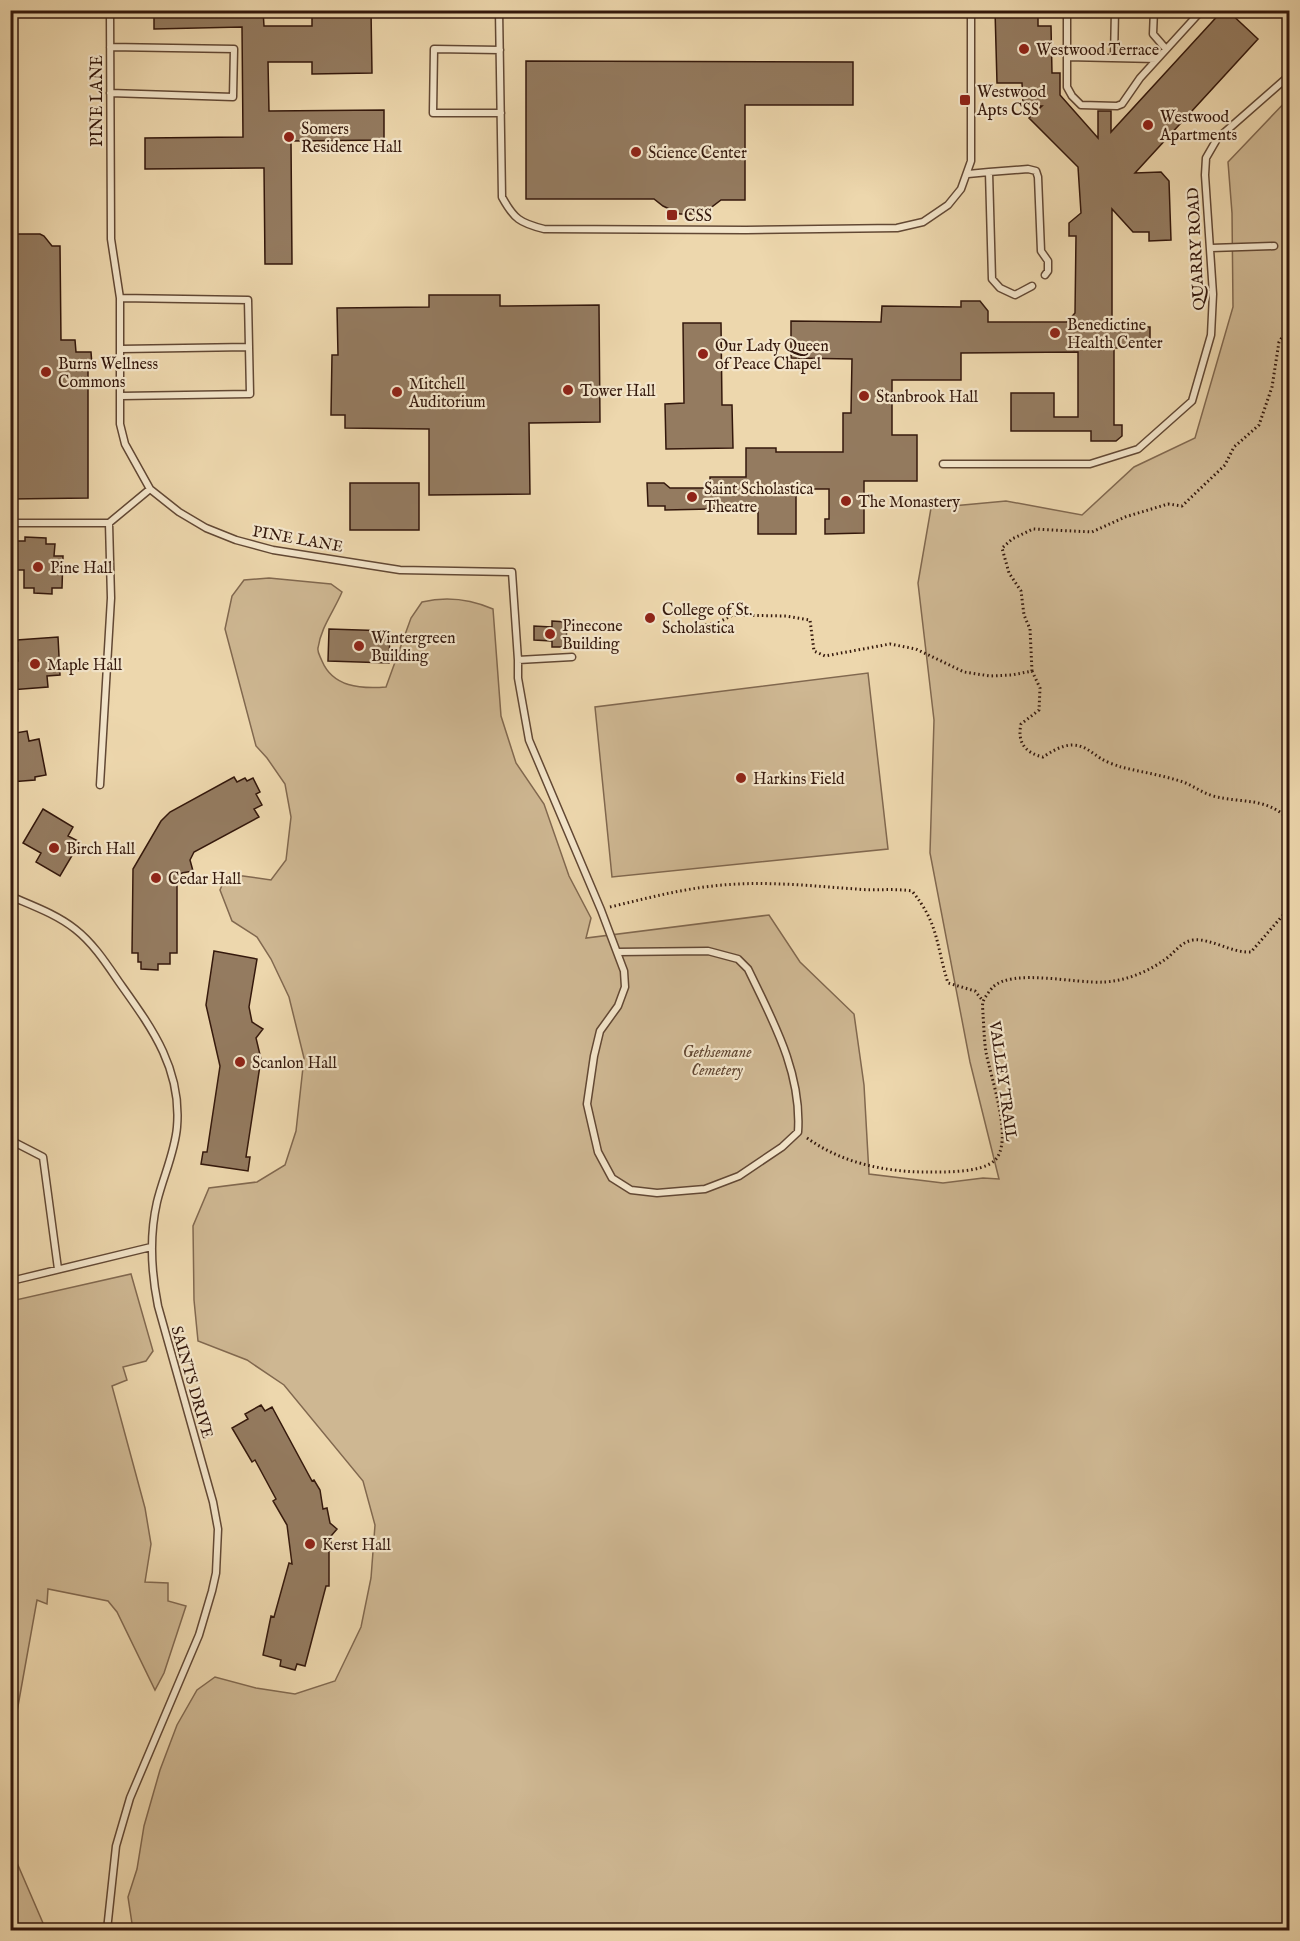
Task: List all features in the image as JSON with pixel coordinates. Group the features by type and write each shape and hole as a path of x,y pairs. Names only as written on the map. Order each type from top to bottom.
{"lane":[{"name":"PINE LANE","path":"110,10 111,239 120,298 120,424 125,444 150,489 178,512 206,528 236,540 273,550 400,570 512,572 518,660"},
{"path":"500,10 502,197 511,214 525,224 544,229 746,230 897,228 923,222 948,205 961,189 971,161 971,10"},
{"path":"1067,10 1067,87 1081,105 1099,106 1122,104 1140,78 1202,10"},
{"path":"1114,58 1115,10"},
{"path":"1154,10 1154,34 1166,49"},
{"path":"110,47 234,49 233,97 110,93"},
{"path":"500,50 434,50 434,113 501,113"},
{"path":"1067,57 1157,59"},
{"name":"QUARRY ROAD","path":"943,464 1090,464 1138,449 1192,401 1211,335 1213,294 1205,175 1206,158 1217,139 1290,75"},
{"path":"968,174 1028,169 1036,171 1041,251 1048,261 1048,271 1045,275"},
{"path":"989,172 992,279 1000,288 1015,294 1032,286"},
{"path":"1211,248 1274,246"},
{"path":"120,298 249,300 250,394 121,396"},
{"path":"121,349 248,347"},
{"path":"10,524 109,523 150,489"},
{"path":"100,785 111,598 109,523"},
{"path":"572,657 518,660 518,678 529,740 601,910 624,971 625,987 618,1006 600,1031 587,1104 598,1152 612,1178 631,1190 657,1193 705,1189 739,1176 782,1147 798,1132 798,1100 790,1063 748,969 738,959 708,951 617,952"},
{"name":"SAINTS DRIVE","path":"10,896 59,918 91,944 129,995 163,1048 176,1092 177,1126 172,1154 156,1204 151,1246 152,1275 158,1306 213,1503 218,1529 216,1573 199,1635 129,1798 116,1846 107,1930"},
{"path":"10,1140 43,1157 58,1269"},
{"path":"10,1275 11,1281 151,1246"}],"path":[{"path":"1290,332 1284,334 1279,342 1272,387 1259,425 1234,447 1225,465 1182,506 1168,504 1125,517 1092,532 1033,529 1012,539 1002,548 1009,573 1021,591 1024,615 1030,629 1032,670 1040,688 1039,710 1021,724 1019,733 1021,744 1032,755 1043,757 1071,744 1087,748 1102,760 1120,767 1182,781 1205,794 1242,799 1278,809 1290,820"},
{"path":"701,625 715,624 733,615 786,616 810,620 814,651 825,656 890,644 916,649 964,672 990,676 1012,675 1032,670"},
{"path":"601,910 673,892 723,885 816,885 858,890 912,891 929,916 938,935 948,982 975,991 982,1001"},
{"name":"VALLEY TRAIL","path":"798,1132 823,1150 900,1172 950,1172 987,1166 996,1160 1002,1150 1001,1124 986,1052 982,1001 993,987 1006,978 1022,977 1104,982 1125,979 1153,967 1169,957 1181,945 1194,940 1240,952 1251,952 1290,907"}],"green space":[{"name":"Gethsemane Cemetery","path":"1289,98 1289,1930 133,1930 128,1897 137,1869 144,1826 160,1770 177,1725 197,1690 215,1677 256,1688 295,1694 335,1681 361,1627 371,1578 375,1525 363,1481 284,1385 247,1360 198,1341 194,1300 193,1226 209,1188 257,1182 285,1165 296,1131 304,1058 289,997 271,959 257,937 232,921 220,890 226,876 271,880 286,860 291,817 285,784 256,746 225,629 232,596 244,580 269,578 331,584 342,592 322,633 318,653 333,676 357,687 386,687 411,618 422,602 440,599 458,600 493,609 501,716 516,763 544,804 569,876 591,918 586,938 769,915 800,962 854,1014 864,1085 869,1174 943,1183 983,1178 999,1179 970,1062 930,853 934,720 918,583 931,508 1006,501 1082,515 1134,467 1195,438 1233,307 1232,213 1228,162"},
{"name":"Harkins Field","path":"868,673 888,849 612,877 595,707"},
{"path":"131,1274 153,1351 146,1361 123,1367 127,1380 112,1386 145,1508 151,1544 145,1582 168,1583 168,1601 186,1606 164,1673 155,1690 117,1612 108,1601 48,1589 47,1604 37,1600 11,1745 11,1301"},
{"path":"11,1849 46,1930 11,1930"}],"building":[{"name":"Somers Residence Hall","path":"154,10 263,10 264,26 312,26 312,11 371,10 372,73 312,74 312,62 268,62 269,111 384,110 384,140 291,141 292,264 265,264 264,168 145,169 145,138 243,137 242,27 154,29"},
{"path":"995,10 1038,10 1038,26 1051,26 1052,73 1060,73 1060,95 1098,138 1098,111 1111,111 1111,132 1223,10 1227,10 1258,39 1135,173 1161,172 1169,181 1171,240 1149,241 1149,232 1133,232 1112,209 1112,327 1150,327 1150,340 1129,340 1129,348 1114,348 1114,425 1122,425 1122,436 1116,441 1091,441 1091,431 1011,431 1011,393 1054,393 1054,417 1078,417 1078,352 961,353 961,380 892,380 892,435 917,435 917,481 864,481 864,533 825,534 825,519 829,519 829,489 796,489 796,534 758,534 758,508 665,510 665,506 648,506 647,483 664,483 670,488 710,488 710,477 746,477 746,448 776,448 776,452 843,452 843,413 851,413 852,359 791,358 791,321 881,322 882,306 961,307 961,301 980,301 988,311 988,322 1067,322 1075,313 1076,236 1069,236 1069,223 1081,213 1078,167 1029,118 1042,106 1023,106 1022,83 997,83"},
{"name":"Science Center","path":"526,61 853,62 853,105 745,105 745,200 721,200 709,209 695,214 680,214 654,199 526,199"},
{"name":"Burns Wellness Commons","path":"10,234 40,234 52,246 60,246 61,340 75,340 76,352 91,352 92,365 88,365 88,498 10,499"},
{"name":"Tower Hall","path":"429,295 500,295 500,306 599,305 600,422 529,423 530,494 429,495 429,429 345,428 345,415 331,415 332,355 338,355 337,308 429,307"},
{"path":"683,323 721,323 722,405 732,405 733,448 666,449 665,404 684,403"},
{"path":"350,483 419,483 419,530 350,530"},
{"name":"Pine Hall","path":"25,537 46,538 46,544 55,544 54,556 63,556 62,588 52,588 52,594 34,593 34,588 24,588 24,570 13,570 15,541 25,541"},
{"name":"Pinecone Building","path":"552,621 567,622 566,647 552,647 552,641 534,640 534,626 552,627"},
{"name":"Wintergreen Building","path":"329,629 390,631 389,663 328,661"},
{"name":"Maple Hall","path":"58,637 60,675 47,676 48,687 10,690 10,661 18,661 17,640"},
{"path":"27,731 29,741 39,739 46,775 35,777 35,780 10,782 10,734"},
{"name":"Cedar Hall","path":"234,777 237,782 245,778 247,781 253,778 260,792 256,794 262,805 254,809 259,817 194,852 190,860 193,871 182,873 177,883 177,953 170,953 170,964 158,964 158,970 141,969 138,953 132,953 133,869 161,821 170,812"},
{"name":"Birch Hall","path":"43,809 73,827 68,836 80,842 60,876 36,862 41,853 23,843"},
{"name":"Scanlon Hall","path":"214,951 257,959 249,1007 252,1022 263,1029 256,1038 261,1059 246,1157 250,1157 248,1171 201,1164 203,1152 207,1152 220,1066 206,1005"},
{"name":"Kerst Hall","path":"261,1405 265,1411 272,1407 312,1481 314,1480 320,1490 323,1509 327,1508 330,1523 337,1529 331,1536 329,1586 326,1586 305,1666 297,1664 295,1670 280,1666 281,1660 263,1655 271,1616 274,1617 289,1563 292,1564 287,1525 273,1501 276,1499 255,1460 252,1462 232,1428 248,1419 245,1414"}],"place":[{"name":"Westwood Terrace","path":"1024,49"},
{"name":"Westwood Apts CSS","path":"965,100"},
{"name":"Westwood Apartments","path":"1148,125"},
{"name":"Somers Residence Hall","path":"289,137"},
{"name":"Science Center","path":"636,152"},
{"name":"CSS","path":"672,215"},
{"name":"Benedictine Health Center","path":"1055,333"},
{"name":"Our Lady Queen of Peace Chapel","path":"703,354"},
{"name":"Burns Wellness Commons","path":"46,372"},
{"name":"Tower Hall","path":"568,390"},
{"name":"Mitchell Auditorium","path":"397,392"},
{"name":"Stanbrook Hall","path":"864,396"},
{"name":"Saint Scholastica Theatre","path":"692,497"},
{"name":"The Monastery","path":"846,501"},
{"name":"Pine Hall","path":"38,567"},
{"name":"College of St. Scholastica","path":"650,618"},
{"name":"Pinecone Building","path":"550,634"},
{"name":"Wintergreen Building","path":"359,646"},
{"name":"Maple Hall","path":"35,664"},
{"name":"Harkins Field","path":"741,778"},
{"name":"Birch Hall","path":"54,848"},
{"name":"Cedar Hall","path":"156,878"},
{"name":"Scanlon Hall","path":"240,1062"},
{"name":"Kerst Hall","path":"310,1544"}]}
